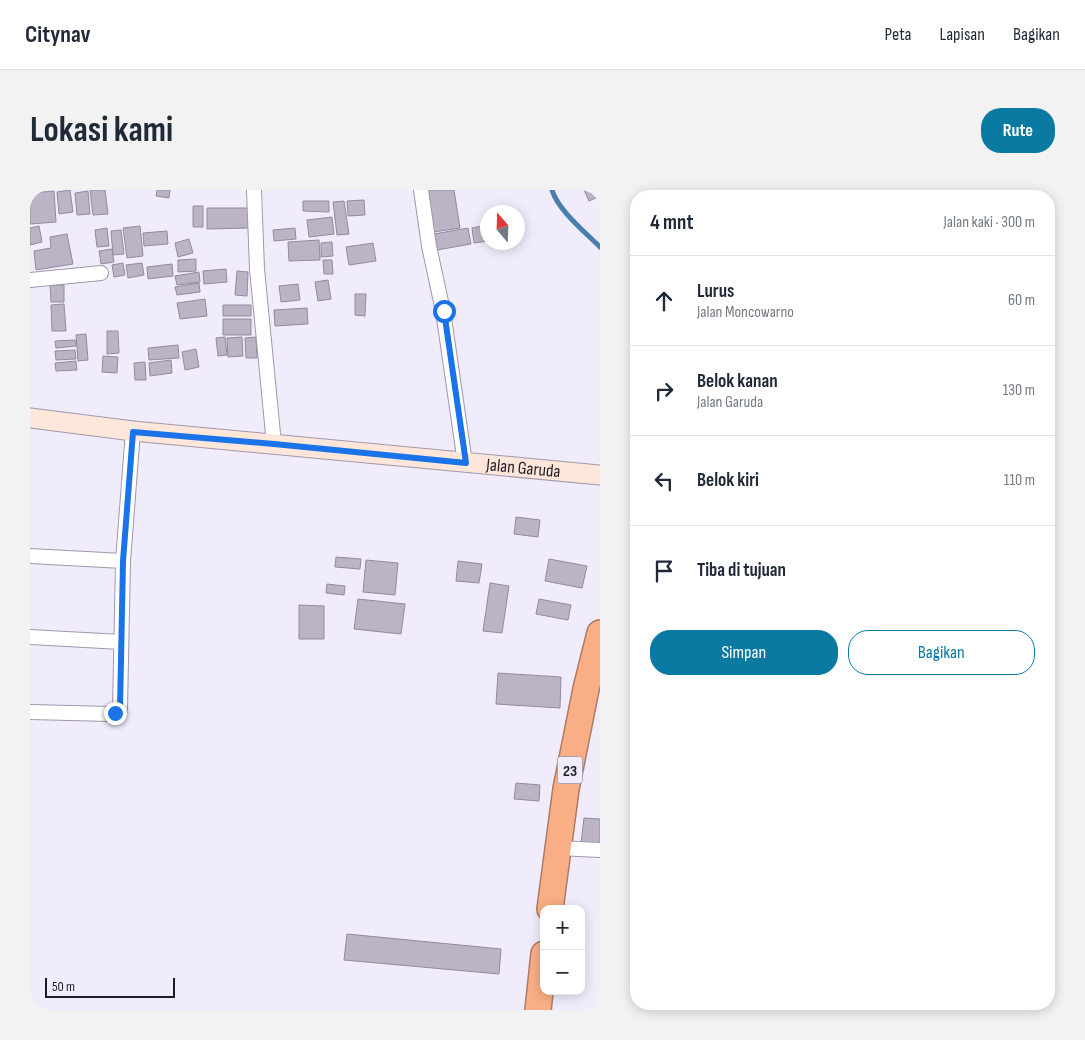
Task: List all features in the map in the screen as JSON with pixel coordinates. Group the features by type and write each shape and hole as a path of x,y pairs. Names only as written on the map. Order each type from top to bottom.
{"highway":[{"name":"23","path":"551,905 566,789 586,689 598,648"},
{"path":"538,1010 540,991"}],"street":[{"path":"254,190 257,270 274,444"},
{"path":"421,190 429,246 444,311 466,463"},
{"path":"30,280 101,273"},
{"name":"Jalan Garuda","path":"30,418 133,432 600,475"},
{"path":"30,712 110,714 119,712 123,561 133,432"},
{"path":"30,556 123,561"},
{"path":"30,637 121,642"},
{"path":"558,848 600,850"}],"building":[{"path":"70,190 73,212 59,214 57,192"},
{"path":"90,190 105,190 108,214 93,215"},
{"path":"157,190 170,190 169,198 156,196"},
{"path":"428,190 454,190 460,228 434,232"},
{"path":"584,190 600,190 600,196 589,201"},
{"path":"54,191 56,222 30,224 30,193"},
{"path":"88,191 90,214 77,215 75,193"},
{"path":"364,200 365,215 348,216 347,201"},
{"path":"303,201 329,201 329,212 303,211"},
{"path":"344,201 349,234 337,235 333,202"},
{"path":"193,206 203,206 203,227 193,227"},
{"path":"207,208 249,208 249,228 207,229"},
{"path":"332,217 334,234 309,237 307,220"},
{"path":"39,226 42,242 30,245 30,228"},
{"path":"140,226 143,256 127,258 123,228"},
{"path":"480,226 480,242 474,243 472,228"},
{"path":"107,228 109,246 97,247 95,230"},
{"path":"295,228 296,239 274,241 273,230"},
{"path":"468,228 471,244 437,250 434,234"},
{"path":"121,230 124,254 113,255 111,231"},
{"path":"167,231 168,244 144,246 143,233"},
{"path":"67,234 73,264 36,270 34,251 51,248 50,237"},
{"path":"189,239 193,253 178,257 175,243"},
{"path":"319,240 320,260 289,261 288,242"},
{"path":"332,242 333,256 321,257 321,243"},
{"path":"373,243 376,261 349,265 346,247"},
{"path":"112,249 114,262 101,264 99,251"},
{"path":"196,259 196,271 178,272 178,260"},
{"path":"323,260 332,260 333,274 324,274"},
{"path":"123,263 125,275 114,277 112,265"},
{"path":"142,263 144,275 128,278 126,265"},
{"path":"172,264 173,276 148,279 147,267"},
{"path":"226,269 227,282 204,284 203,271"},
{"path":"237,271 248,272 247,296 235,295"},
{"path":"199,272 200,282 177,285 175,276"},
{"path":"328,280 331,299 318,301 315,282"},
{"path":"199,283 200,292 177,295 175,287"},
{"path":"298,284 300,300 281,302 279,286"},
{"path":"50,285 64,285 64,302 51,302"},
{"path":"355,294 366,294 365,316 355,315"},
{"path":"205,299 207,316 180,319 177,303"},
{"path":"64,304 66,331 52,331 51,305"},
{"path":"223,305 251,305 251,316 223,316"},
{"path":"307,308 308,324 275,326 274,310"},
{"path":"223,319 251,319 251,335 223,335"},
{"path":"107,331 118,331 119,353 107,354"},
{"path":"86,334 88,360 78,361 76,335"},
{"path":"225,337 227,355 218,356 216,338"},
{"path":"242,337 243,356 228,357 227,338"},
{"path":"256,337 257,358 246,358 245,338"},
{"path":"75,340 76,346 56,348 55,341"},
{"path":"178,345 179,358 149,360 148,348"},
{"path":"196,349 199,367 185,370 182,352"},
{"path":"75,350 76,359 56,360 55,351"},
{"path":"103,356 118,357 117,373 102,372"},
{"path":"171,360 172,373 150,376 149,363"},
{"path":"76,361 77,370 56,371 55,363"},
{"path":"145,362 146,380 135,380 134,363"},
{"path":"516,517 540,520 538,537 514,534"},
{"path":"336,557 361,559 360,569 335,567"},
{"path":"549,559 587,566 582,588 545,581"},
{"path":"366,560 398,563 395,595 363,592"},
{"path":"458,561 482,564 479,583 456,581"},
{"path":"490,583 509,586 502,633 483,631"},
{"path":"327,584 345,586 344,595 326,593"},
{"path":"358,599 405,604 401,634 354,629"},
{"path":"539,599 571,605 568,620 536,614"},
{"path":"299,605 324,606 324,639 299,639"},
{"path":"498,673 561,677 560,708 496,704"},
{"path":"516,783 540,785 539,801 514,799"},
{"path":"584,818 600,819 600,844 581,843"},
{"path":"347,934 501,949 499,974 344,960"}],"waterway":[{"path":"552,190 555,198 566,213 600,247"}],"route":[{"path":"115,713 119,712 120,709 123,561 133,432 466,463 452,377 444,311"}]}
